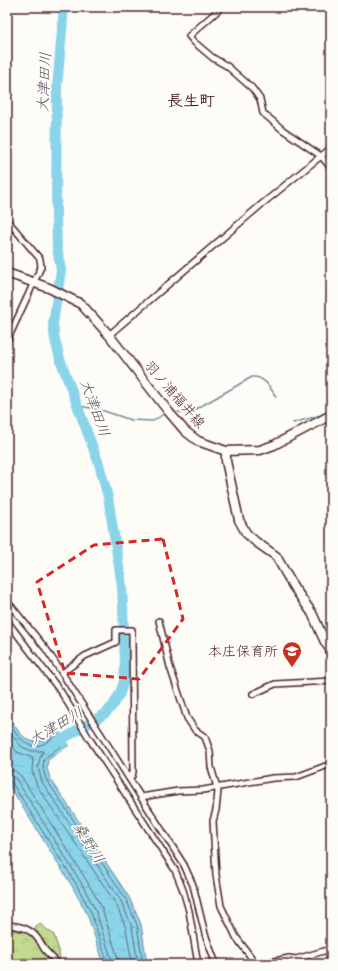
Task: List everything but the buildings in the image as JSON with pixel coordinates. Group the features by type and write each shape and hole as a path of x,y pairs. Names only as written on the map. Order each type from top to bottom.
{"main road":[{"path":"7,273 34,284"},
{"name":"羽ノ浦福井線","path":"34,284 67,296 85,308 109,335 185,431 198,441 226,451 260,450 274,445 331,415"},
{"path":"226,451 239,520 246,533 251,538 276,556 293,586 312,613 325,642 331,651"}],"street":[{"path":"222,7 189,36 213,58 227,66 252,88 260,99 263,113 283,130 321,156 331,168"},
{"path":"109,335 180,273 331,148"},
{"path":"7,220 40,259 41,267 7,341"},
{"path":"7,601 46,649 184,865 193,885 205,934 216,964"},
{"path":"7,621 60,692 175,870 189,911 198,964"},
{"path":"159,621 170,667 187,718 195,730 205,737 210,751 211,768 217,787 216,810 213,821 216,874 221,906 236,937 256,964"},
{"path":"62,673 80,659 116,642 116,630 132,630 133,772 132,776 128,778"},
{"path":"253,694 275,684 331,680"},
{"path":"141,797 178,791 203,790 273,778 296,777 331,764"},
{"path":"7,925 22,927 29,930 38,938 45,951 53,957 57,964"},
{"path":"260,964 289,958 296,960 331,949"}],"highlighted area":[{"path":"163,539 183,619 139,679 65,673 37,582 94,545"}],"green space":[{"path":"40,924 54,935 59,951 60,964 7,964 7,930 30,932"}],"water":[{"name":"桑野川","path":"7,713 21,734 30,741 36,742 42,740 58,730 69,745 48,760 47,768 50,778 129,897 141,924 147,964 104,964 87,914 72,886 7,782"}],"waterway":[{"name":"大津田川","path":"53,745 106,713 114,704 120,693 124,681 125,665 122,586 108,497 99,464 60,359 53,324 61,270 57,248 56,214 57,88 64,7"},
{"path":"178,412 189,413 252,377 263,380 276,397"},
{"path":"78,406 98,409 131,420 153,421 165,413"},
{"path":"293,423 321,415 331,410"}],"place":[{"name":"本庄保育所","path":"292,668"}],"district":[{"name":"長生町","path":"191,100"}]}
